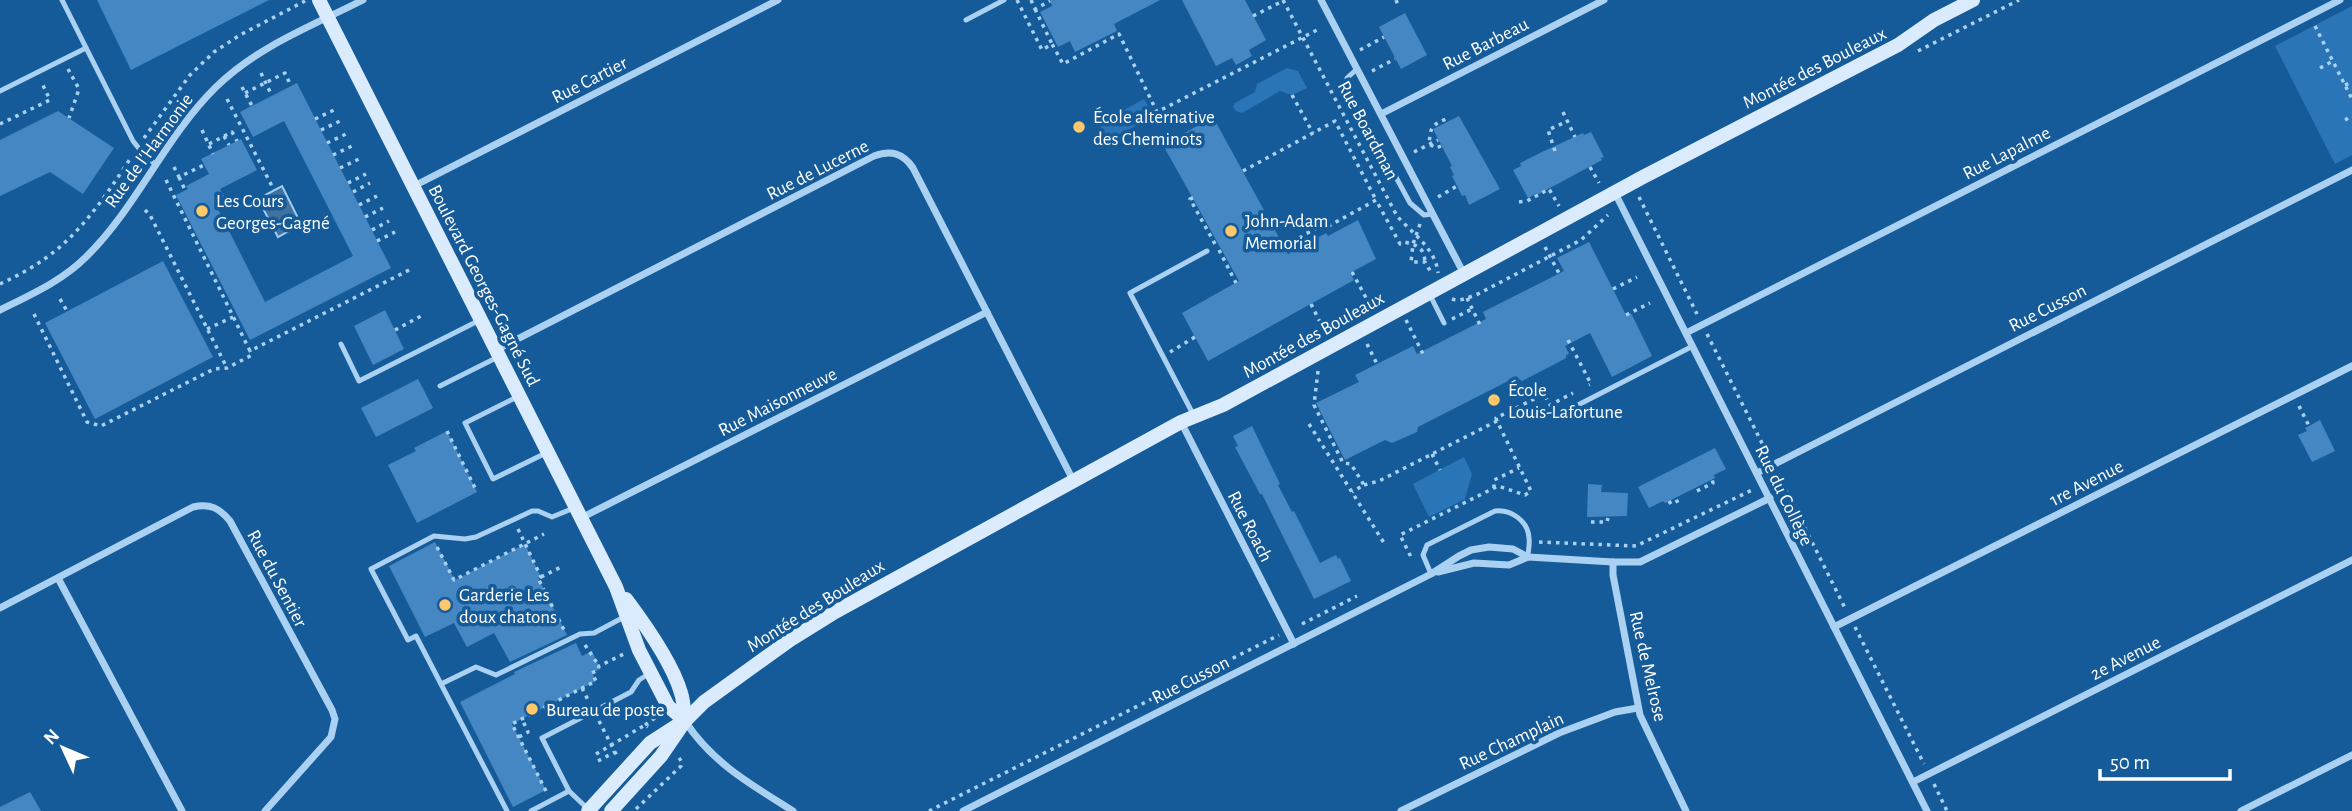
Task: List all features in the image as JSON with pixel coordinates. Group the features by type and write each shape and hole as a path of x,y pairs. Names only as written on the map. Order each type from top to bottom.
{"street":[{"name":"Boulevard Georges-Gagné Sud","path":"319,0 631,614 651,672 667,706 685,721"},
{"name":"Rue de l'Harmonie","path":"0,310 52,283 85,258 107,234 155,164 204,100 232,72 267,48 363,0"},
{"name":"Rue Cartier","path":"414,186 778,0"},
{"name":"Rue Boardman","path":"1321,0 1432,214 1463,281"},
{"name":"Rue Barbeau","path":"1381,114 1604,0"},
{"name":"Montée des Bouleaux","path":"611,811 662,756 685,721 706,700 813,625 1188,419 1235,399 1428,293 1463,281 1609,191 1898,45 1934,20 1973,0"},
{"name":"Rue Lapalme","path":"1686,333 2340,0"},
{"name":"Rue de Lucerne","path":"498,353 874,156 887,152 899,154 913,168 1073,480"},
{"name":"Rue Cusson","path":"1757,473 2352,170"},
{"name":"Rue du Collège","path":"1609,191 1693,346 1927,811"},
{"name":"Rue Maisonneuve","path":"578,513 987,312"},
{"name":"1re Avenue","path":"1834,627 2352,366"},
{"name":"Rue Roach","path":"1188,419 1294,644"},
{"name":"Rue Cusson","path":"1431,574 1474,563 1508,565 1528,557 1633,563 1649,559 1770,498"},
{"name":"Rue du Sentier","path":"0,608 193,507 213,506 222,512 230,521 335,719 331,737 265,811"},
{"name":"Rue Cusson","path":"963,811 1431,574 1459,556 1481,548 1513,548 1528,557"},
{"name":"2e Avenue","path":"1913,782 2352,560"},
{"name":"Rue de Melrose","path":"1613,562 1613,575 1638,708 1643,725 1686,811"},
{"path":"58,578 182,811"},
{"name":"Boulevard Georges-Gagné Sud","path":"631,614 657,645 681,693 685,721"},
{"name":"Rue Champlain","path":"1401,811 1559,733 1615,712 1638,708"},
{"name":"Montée des Bouleaux","path":"588,811 650,743 685,721"},
{"path":"685,721 699,742 717,761 793,811"},
{"path":"2241,811 2352,755"}],"lane":[{"path":"62,0 133,141 155,164"},
{"path":"966,20 1004,0"},
{"path":"0,91 86,48"},
{"path":"1357,69 1349,74 1348,78 1348,86 1354,100 1410,203 1424,215 1432,214"},
{"path":"1188,419 1130,293 1207,251"},
{"path":"1428,293 1444,323"},
{"path":"341,344 359,382 481,320"},
{"path":"1576,406 1693,346"},
{"path":"440,386 498,353"},
{"path":"519,396 465,423 493,479 548,452"},
{"path":"507,811 416,636 408,640 371,569 434,536 470,538 532,511 552,517 578,513"},
{"path":"1431,574 1423,555 1427,545 1495,511 1514,514 1526,528 1530,537 1528,557"},
{"path":"441,684 476,667 496,675 580,634 594,632 631,614"},
{"path":"588,811 569,791 542,738 631,692 639,680 651,672"},
{"path":"531,811 569,791"}],"path":[{"path":"1017,0 1042,50 1052,44"},
{"path":"1031,0 1063,64 1119,34 1157,112 1245,63 1317,30"},
{"path":"1254,16 1284,0"},
{"name":"Rue Boardman","path":"1284,0 1397,216 1422,240 1438,267"},
{"path":"1396,0 1399,7"},
{"path":"1035,9 1050,1"},
{"name":"Rue de l'Harmonie","path":"144,138 190,75 214,52 240,34 301,2"},
{"path":"2314,25 2352,99"},
{"path":"1360,50 1384,37"},
{"path":"2324,44 2330,41"},
{"path":"1371,71 1395,59"},
{"path":"2320,68 2333,61"},
{"path":"69,69 79,89 69,118"},
{"path":"0,124 50,100 37,72"},
{"path":"261,73 272,96"},
{"path":"245,93 285,73 292,86"},
{"path":"2345,85 2352,82"},
{"path":"242,87 252,106"},
{"path":"1292,95 1313,133"},
{"path":"227,99 274,190"},
{"path":"315,119 334,110"},
{"path":"1563,112 1575,137"},
{"path":"2345,120 2352,116"},
{"path":"1429,144 1433,125 1446,119"},
{"path":"321,130 340,121"},
{"path":"1243,171 1335,121 1400,244 1404,242 1419,246 1432,275"},
{"path":"1555,150 1548,130 1567,121"},
{"path":"208,144 241,127"},
{"path":"202,130 213,153"},
{"path":"232,132 237,141"},
{"path":"327,143 346,134"},
{"path":"224,136 229,145"},
{"path":"1414,152 1438,140"},
{"path":"1429,144 1436,149 1441,146"},
{"path":"333,155 352,146"},
{"name":"Rue de l'Harmonie","path":"0,284 44,260 73,234 130,159"},
{"path":"340,168 359,159"},
{"path":"179,177 204,165"},
{"path":"174,167 185,190"},
{"path":"1590,167 1609,191"},
{"path":"348,183 366,174"},
{"path":"34,314 87,422 101,426 214,369 227,368 252,355 166,180"},
{"path":"352,192 370,183"},
{"path":"1438,197 1457,186"},
{"path":"1519,202 1527,201 1549,189 1561,211"},
{"path":"359,205 377,196"},
{"path":"1639,197 1693,307"},
{"path":"1193,198 1190,199 1236,283"},
{"path":"1327,227 1376,200"},
{"path":"365,217 383,208"},
{"path":"145,210 150,215 227,368"},
{"path":"1449,294 1456,300 1467,298 1581,240 1605,218"},
{"path":"372,230 389,221"},
{"path":"1284,246 1325,224 1331,234"},
{"path":"1419,227 1410,262 1425,262"},
{"path":"377,241 395,232"},
{"path":"1544,245 1561,277"},
{"path":"250,351 414,268"},
{"path":"1352,272 1373,310"},
{"path":"1613,289 1637,277"},
{"path":"1463,281 1467,298 1480,325"},
{"path":"60,299 67,312"},
{"path":"1626,316 1650,303"},
{"path":"1311,304 1324,330"},
{"path":"1444,323 1472,309"},
{"path":"395,330 423,315"},
{"path":"207,330 233,317"},
{"path":"1405,318 1423,354"},
{"path":"1184,345 1195,337"},
{"path":"1365,340 1377,364"},
{"path":"1352,492 1364,485 1380,481 1544,394 1549,405 1585,389 1591,384 1568,340"},
{"name":"Rue du Collège","path":"1711,342 1765,449"},
{"path":"1318,366 1315,409 1343,463 1351,464 1364,485"},
{"path":"2294,395 2309,426"},
{"path":"1416,567 1400,535 1498,486 1525,495 1531,491 1497,421"},
{"path":"1309,424 1384,542"},
{"path":"447,431 477,492"},
{"path":"1432,454 1440,470"},
{"path":"1494,488 1494,480 1520,468"},
{"path":"1698,491 1713,484 1712,479"},
{"name":"Rue du Collège","path":"1780,479 1843,603"},
{"path":"1541,543 1636,546 1751,490"},
{"path":"1669,501 1671,504 1682,499"},
{"path":"1591,522 1607,522 1608,518"},
{"path":"513,520 541,577"},
{"path":"435,542 454,580 544,534"},
{"path":"561,567 538,578 564,628"},
{"path":"1858,632 1921,758"},
{"name":"Rue Cusson","path":"929,811 1272,639"},
{"path":"548,794 512,724 596,681 592,673 598,670 599,666 629,652"},
{"path":"596,754 658,715"},
{"path":"519,737 528,732 522,719"},
{"path":"645,724 651,730"},
{"path":"605,734 620,763"},
{"path":"598,761 615,752"},
{"path":"632,811 674,774 681,766 679,758"},
{"path":"1938,793 1947,811"}],"shaded area":[{"path":"2352,6 2352,155 2335,164 2275,46"},
{"path":"1287,68 1298,71 1307,88 1292,95 1280,91 1242,113 1236,111 1233,107 1235,103 1255,92 1257,84"},
{"path":"1144,99 1154,116 1108,141 1099,124"},
{"path":"282,186 301,224 278,237 258,199"},
{"path":"1464,457 1472,474 1465,499 1429,517 1413,484"}],"building":[{"path":"97,0 269,0 131,70"},
{"path":"1050,0 1160,0 1114,24 1117,31 1075,52 1070,41 1058,47 1040,12 1052,6"},
{"path":"1182,0 1245,0 1266,40 1249,50 1252,56 1236,65 1232,58 1216,66"},
{"path":"1405,13 1427,55 1401,69 1379,27"},
{"name":"Les Cours Georges-Gagné","path":"297,83 391,268 250,340 176,195 188,189 186,186 209,174 201,159 241,139 257,170 220,189 225,198 215,203 265,302 353,256 284,121 253,137 240,112"},
{"path":"58,111 114,148 83,194 50,172 0,196 0,140"},
{"path":"1459,116 1500,189 1469,205 1452,176 1452,166 1433,129"},
{"path":"1213,117 1288,254 1326,233 1328,236 1358,220 1376,259 1350,273 1354,280 1208,361 1182,313 1239,281 1163,145"},
{"path":"1591,132 1604,157 1602,160 1528,198 1513,170 1521,166 1520,163 1542,152"},
{"path":"1589,242 1626,315 1631,313 1652,356 1612,377 1590,333 1565,346 1569,354 1555,364 1522,381 1516,377 1418,427 1417,432 1392,443 1385,440 1345,460 1316,403 1359,382 1355,375 1413,346 1417,354 1486,319 1483,312 1564,271 1557,258"},
{"path":"163,261 213,357 95,419 45,323"},
{"path":"385,310 404,349 373,365 354,326"},
{"path":"418,379 433,408 376,437 361,408"},
{"path":"2320,420 2335,451 2312,462 2298,435"},
{"path":"1252,426 1280,484 1278,485 1320,563 1336,555 1351,581 1314,599 1262,494 1235,447 1238,446 1233,436"},
{"path":"447,431 477,492 417,523 388,465"},
{"path":"1715,448 1726,469 1714,475 1715,478 1649,508 1638,487"},
{"path":"1588,484 1602,485 1601,492 1628,493 1627,516 1587,517"},
{"path":"435,542 455,580 525,544 541,577 538,578 567,635 510,662 494,633 467,647 454,623 425,637 389,566"},
{"path":"576,643 582,656 592,651 600,669 592,673 596,681 512,724 546,790 513,807 460,702 515,674 514,672"},
{"path":"30,792 41,811 0,811 0,807"}],"place":[{"name":"École alternative des Cheminots","path":"1079,127"},
{"name":"Les Cours Georges-Gagné","path":"202,211"},
{"name":"John-Adam Memorial","path":"1231,231"},
{"name":"École Louis-Lafortune","path":"1494,400"},
{"name":"Garderie Les doux chatons","path":"445,605"},
{"name":"Bureau de poste","path":"532,709"}]}
